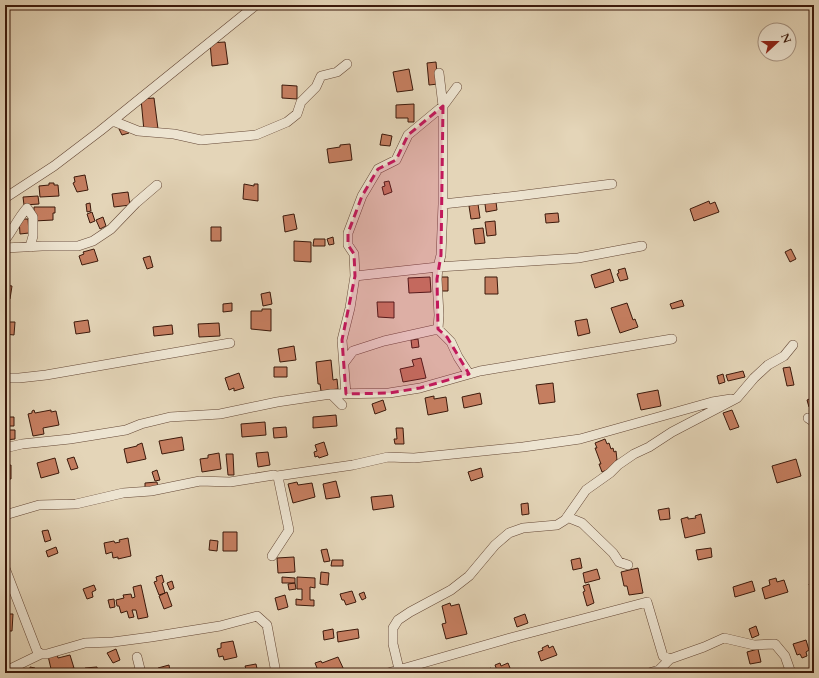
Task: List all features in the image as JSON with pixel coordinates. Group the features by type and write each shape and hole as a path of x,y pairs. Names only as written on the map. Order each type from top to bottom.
{"street":[{"path":"5,198 54,166 113,121 256,5"},
{"path":"113,121 138,131 174,134 201,140 256,135 287,122 296,114 301,102 316,88 321,76 337,72 347,64"},
{"path":"438,329 440,315 437,279 438,267 442,255 443,204 443,106 439,73"},
{"path":"346,394 342,340 350,308 355,276 354,254 348,245 348,233 362,196 378,169 396,160 408,135 443,106 457,86"},
{"path":"443,204 612,184"},
{"path":"5,248 30,246 78,246 93,241 111,229 136,203 157,185"},
{"path":"5,240 13,231 26,208 33,217 33,236 30,246"},
{"path":"355,276 438,267 578,258 642,246"},
{"path":"344,363 353,351 384,341 438,329"},
{"path":"438,329 452,342 458,357 469,374"},
{"path":"5,448 22,444 70,439 126,430 141,424 170,417 220,414 277,402 331,394 389,393 412,390 480,371 531,361 672,339"},
{"path":"5,378 46,375 230,343"},
{"path":"401,671 393,644 392,628 398,620 451,590 469,576 495,545 509,533 523,528 557,525 566,520 586,490 610,473 618,465 672,432 737,398 754,378 768,365 784,356 793,345"},
{"path":"331,394 342,405"},
{"path":"5,515 35,506 76,504 123,493 151,491 200,481 230,482 353,465 388,457 414,458 523,447 580,439 712,402 737,398"},
{"path":"272,556 289,530 277,476"},
{"path":"567,518 582,523 613,553 619,562 628,565"},
{"path":"5,568 33,642 37,651 41,654"},
{"path":"388,673 401,671 510,638 647,602 663,656 670,659"},
{"path":"5,669 10,669 41,654 47,654 85,643 113,642 151,637 220,626 257,616 267,625 276,673"},
{"path":"649,673 659,670 670,659 724,638 754,645 775,644 785,656 791,673"},
{"path":"137,657 141,673"}],"highlighted area":[{"path":"443,106 441,255 437,279 438,329 447,337 469,374 420,388 389,393 346,394 342,340 355,276 354,254 348,245 348,233 362,196 378,169 396,160 408,135"}],"building":[{"path":"225,42 228,64 212,66 210,43"},
{"path":"436,62 438,84 429,85 427,63"},
{"path":"409,69 413,90 397,92 393,72"},
{"path":"282,85 297,86 297,99 282,98"},
{"path":"154,98 158,129 144,131 141,99"},
{"path":"414,104 414,122 408,122 408,118 396,118 396,105"},
{"path":"126,126 129,133 122,135 119,129"},
{"path":"382,134 392,136 390,146 380,145"},
{"path":"350,144 352,160 329,163 327,149"},
{"path":"85,175 88,190 77,192 73,183 75,182 74,177"},
{"path":"389,181 392,192 384,195 382,187 385,186 384,182"},
{"path":"49,183 58,185 59,196 40,197 39,186 49,185"},
{"path":"244,184 254,186 254,184 258,184 258,201 243,199"},
{"path":"128,192 130,205 114,207 112,194"},
{"path":"495,194 497,210 486,212 484,196"},
{"path":"38,196 39,204 24,205 23,197"},
{"path":"709,201 710,204 715,202 719,212 694,221 690,209"},
{"path":"90,203 91,211 87,212 86,204"},
{"path":"478,204 480,218 471,219 469,206"},
{"path":"34,207 55,207 53,220 34,221"},
{"path":"92,212 95,221 90,223 87,214"},
{"path":"558,213 559,222 546,223 545,214"},
{"path":"294,214 297,229 285,232 283,216"},
{"path":"103,217 106,226 100,229 96,220"},
{"path":"19,219 28,219 29,233 20,234"},
{"path":"495,221 496,235 487,236 485,222"},
{"path":"211,227 221,227 221,241 211,241"},
{"path":"483,228 485,243 475,244 473,229"},
{"path":"333,237 334,244 329,245 327,239"},
{"path":"314,239 325,239 325,246 313,246"},
{"path":"294,241 311,242 311,262 294,261"},
{"path":"94,249 98,261 82,265 79,256 84,254 83,252"},
{"path":"791,249 796,259 790,262 785,252"},
{"path":"150,256 153,267 147,269 143,258"},
{"path":"625,268 628,279 620,281 617,274 619,273 618,270"},
{"path":"610,269 614,282 595,288 591,275"},
{"path":"430,277 431,292 409,293 408,278"},
{"path":"441,277 448,277 448,291 441,291"},
{"path":"485,277 497,277 498,294 485,294"},
{"path":"5,285 12,286 10,299 5,299"},
{"path":"270,292 272,304 263,306 261,294"},
{"path":"682,300 684,306 672,309 670,304"},
{"path":"377,302 394,302 394,318 378,317"},
{"path":"232,303 232,311 223,312 223,304"},
{"path":"627,303 633,320 635,319 638,327 620,333 611,308"},
{"path":"262,309 271,309 271,331 251,329 251,311 262,311"},
{"path":"587,319 590,333 578,336 575,321"},
{"path":"88,320 90,332 76,334 74,322"},
{"path":"5,322 15,322 14,335 5,334"},
{"path":"219,323 220,336 199,337 198,324"},
{"path":"172,325 173,334 154,336 153,327"},
{"path":"418,339 419,347 412,348 411,340"},
{"path":"294,346 296,360 280,362 278,349"},
{"path":"421,358 426,378 403,382 400,369 414,366 412,360"},
{"path":"331,360 333,380 337,379 338,389 321,391 320,384 318,384 316,362"},
{"path":"274,367 287,367 287,377 274,377"},
{"path":"790,367 794,385 787,386 783,368"},
{"path":"743,371 745,377 728,381 726,375"},
{"path":"239,373 244,388 234,391 234,388 229,390 225,378"},
{"path":"723,374 725,382 719,384 717,376"},
{"path":"553,383 555,402 539,404 536,385"},
{"path":"658,390 661,406 641,410 637,394"},
{"path":"480,393 482,404 464,408 462,397"},
{"path":"434,396 434,399 446,397 448,411 428,415 425,398"},
{"path":"5,397 8,397 9,417 14,417 14,426 9,426 9,430 15,430 15,439 5,440"},
{"path":"814,397 814,406 809,407 807,400"},
{"path":"383,400 386,410 375,414 372,404"},
{"path":"34,410 35,413 51,410 51,412 56,411 59,425 43,428 44,434 33,436 28,414 32,413"},
{"path":"732,410 739,427 730,430 723,413"},
{"path":"336,415 337,426 313,428 313,417"},
{"path":"265,422 266,435 242,437 241,424"},
{"path":"286,427 287,437 274,438 273,428"},
{"path":"396,428 403,428 404,444 395,444 394,439 397,439"},
{"path":"182,437 184,450 162,454 159,441"},
{"path":"605,439 607,444 609,443 611,449 613,448 614,452 616,451 617,466 602,472 595,443"},
{"path":"324,442 328,455 319,458 318,456 315,457 314,452 317,451 315,445"},
{"path":"142,443 146,459 127,463 124,449 137,446"},
{"path":"268,452 270,465 258,467 256,453"},
{"path":"219,453 221,469 202,472 200,459 208,458 208,455"},
{"path":"226,454 233,454 234,475 228,475"},
{"path":"74,457 78,468 71,470 67,459"},
{"path":"55,458 59,473 41,478 37,463"},
{"path":"796,459 801,476 777,483 772,466"},
{"path":"11,465 11,479 5,479 5,466"},
{"path":"481,468 483,477 471,481 468,472"},
{"path":"157,470 160,480 155,481 152,472"},
{"path":"336,481 340,497 326,499 323,484"},
{"path":"157,482 158,488 145,489 145,483"},
{"path":"297,482 298,485 312,483 315,497 293,503 288,484"},
{"path":"392,495 394,507 373,510 371,497"},
{"path":"528,503 529,514 522,515 521,504"},
{"path":"669,508 670,519 660,520 658,510"},
{"path":"701,514 705,533 685,538 681,519 688,517 688,519 696,518 695,516"},
{"path":"48,530 51,540 45,542 42,531"},
{"path":"223,532 237,532 237,551 223,551"},
{"path":"128,538 131,556 118,559 118,557 113,558 112,552 106,554 104,543 114,541 115,543 120,542 119,540"},
{"path":"210,540 218,541 217,551 209,550"},
{"path":"56,547 58,553 48,557 46,551"},
{"path":"711,548 712,557 698,560 696,550"},
{"path":"327,549 330,561 324,562 321,550"},
{"path":"294,557 295,572 278,573 277,558"},
{"path":"580,558 582,568 573,570 571,560"},
{"path":"332,560 343,560 343,566 331,566"},
{"path":"638,568 643,593 629,595 627,586 624,586 621,572"},
{"path":"597,569 600,579 585,583 583,573"},
{"path":"321,572 329,573 328,585 320,584"},
{"path":"162,575 164,582 162,583 165,593 159,595 154,582 157,581 156,577"},
{"path":"282,577 295,578 295,583 282,583"},
{"path":"297,577 315,578 315,588 310,587 310,600 314,600 314,606 296,605 296,599 302,600 302,589 297,589"},
{"path":"776,578 777,582 784,580 788,592 765,599 762,588 770,585 769,580"},
{"path":"172,581 174,588 170,590 167,583"},
{"path":"752,581 755,591 735,597 733,587"},
{"path":"814,582 814,597 809,584"},
{"path":"295,583 296,589 289,590 288,584"},
{"path":"589,584 594,603 587,606 583,586"},
{"path":"94,585 96,590 92,592 93,597 87,599 83,589"},
{"path":"141,585 148,617 138,619 136,610 132,610 134,617 129,618 127,611 121,613 119,606 117,606 116,600 124,598 123,595 131,594 132,598 135,597 133,587"},
{"path":"352,591 356,602 346,605 340,594"},
{"path":"167,592 172,606 164,609 159,596"},
{"path":"364,592 366,598 362,600 359,594"},
{"path":"285,595 288,607 278,610 275,598"},
{"path":"114,599 115,607 110,608 108,600"},
{"path":"450,603 451,606 459,604 467,634 446,639 442,624 446,623 442,606"},
{"path":"5,614 13,614 12,631 5,631"},
{"path":"525,614 528,623 517,627 514,618"},
{"path":"756,626 759,635 752,638 749,629"},
{"path":"333,629 334,638 324,640 323,631"},
{"path":"358,629 359,638 338,642 337,632"},
{"path":"806,640 809,650 806,652 807,656 802,658 800,654 797,655 793,644"},
{"path":"233,641 237,657 224,660 223,656 219,657 217,649 221,648 221,643"},
{"path":"548,645 549,648 553,646 557,655 541,661 538,652 543,650 542,648"},
{"path":"116,649 120,660 113,663 107,653"},
{"path":"758,649 761,662 750,664 747,652"},
{"path":"57,654 58,658 70,655 74,668 52,673 48,656"},
{"path":"338,657 344,670 337,673 315,673 313,670 317,668 315,663 321,661 322,663"},
{"path":"500,663 501,666 508,663 512,673 498,673 495,665"},
{"path":"256,664 258,673 233,673 246,669 245,666"},
{"path":"169,665 170,671 159,673 158,668"},
{"path":"30,667 35,668 35,671 41,673 26,673 26,670 30,670"},
{"path":"97,667 98,673 86,673 85,668"},
{"path":"491,668 493,673 486,673 485,670"}]}
